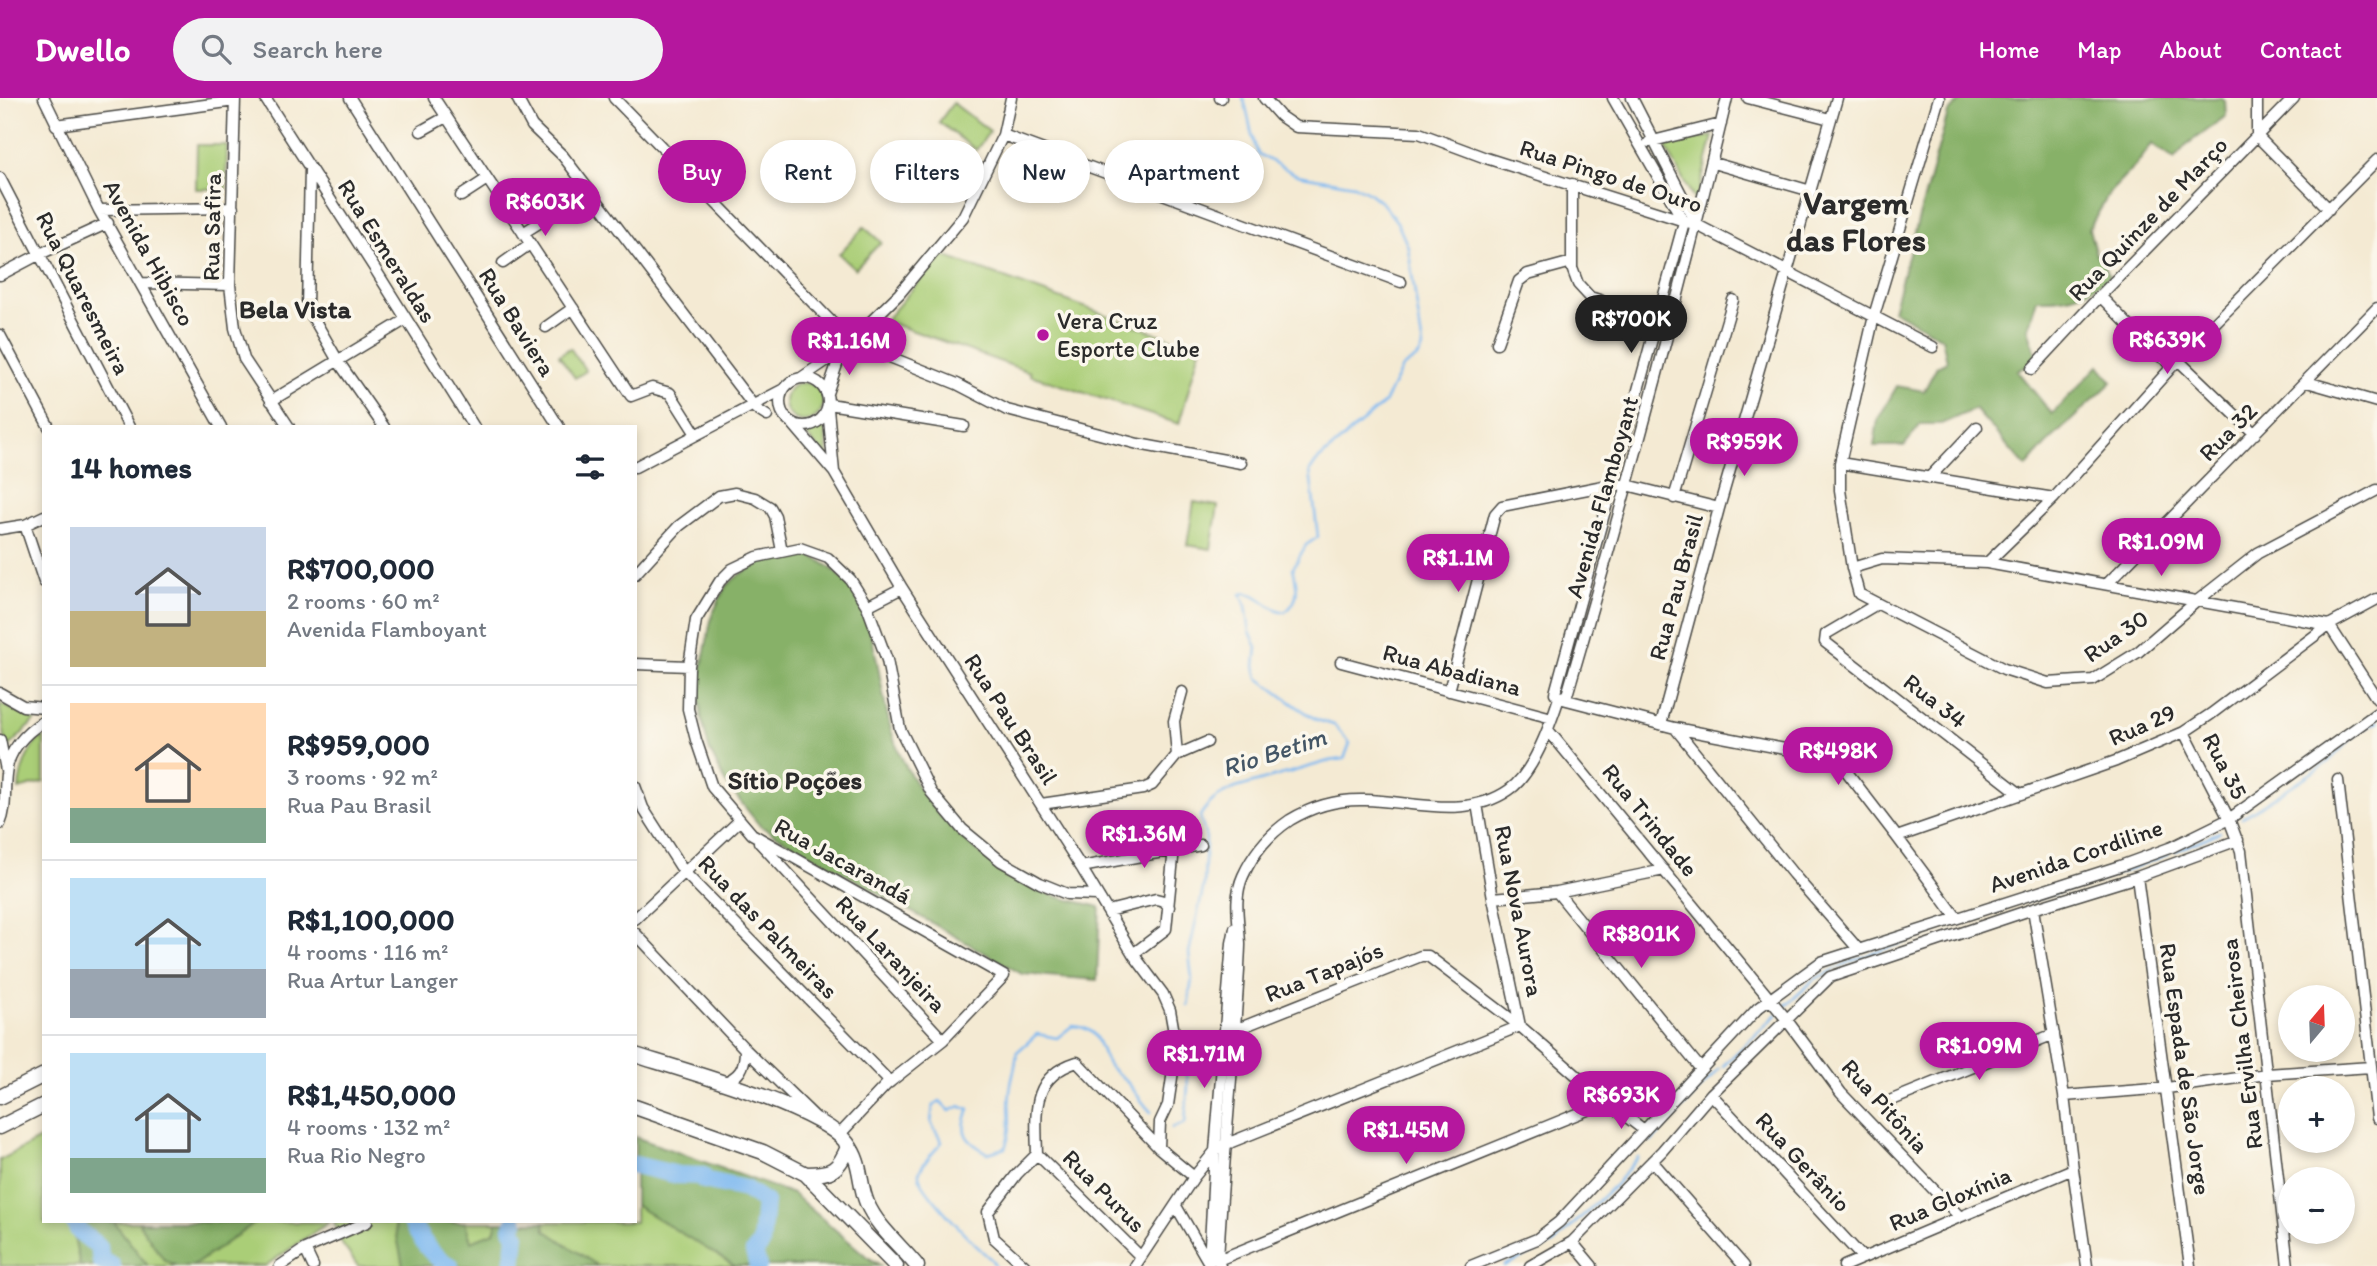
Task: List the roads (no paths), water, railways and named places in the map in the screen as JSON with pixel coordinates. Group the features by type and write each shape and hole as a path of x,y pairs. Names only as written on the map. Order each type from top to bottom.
{"main road":[{"path":"637,1058 722,1084 819,1121 843,1139 856,1156 865,1200 872,1215 917,1266"},
{"path":"0,1097 42,1075"},
{"path":"0,1127 42,1106"},
{"path":"637,1108 764,1152 806,1174 896,1266"},
{"path":"806,1174 829,1173 842,1162 848,1147 843,1139"}],"street":[{"name":"Avenida Hibisco","path":"44,98 99,210 219,425"},
{"name":"Rua Esmeraldas","path":"265,98 473,425"},
{"name":"Rua Baviera","path":"350,98 558,425"},
{"path":"434,98 631,396 652,388 670,393 696,434"},
{"path":"517,98 532,126 564,156 761,414 800,427 814,425 825,416 846,346"},
{"path":"614,98 846,346 957,384 1007,410 1138,444 1241,463"},
{"path":"637,466 784,389 846,346 898,294 963,217 1003,135 1011,98"},
{"name":"Rua Pingo de Ouro","path":"1265,98 1280,116 1296,127 1419,133 1486,158 1697,225 1933,347"},
{"path":"1613,98 1684,222"},
{"path":"1632,98 1697,225"},
{"name":"Avenida Flamboyant","path":"1559,698 1567,695 1628,485 1713,163 1727,98"},
{"path":"1748,98 1830,119"},
{"name":"Rua Pau Brasil","path":"1661,724 1719,508 1837,98"},
{"path":"1939,98 1874,316 1840,463 1840,490 1852,568 1882,559 1987,563 2329,625 2377,699"},
{"path":"2257,98 2257,136 2329,209"},
{"name":"Rua Quinze de Março","path":"2032,369 2294,98"},
{"path":"56,125 235,99"},
{"name":"Rua Safira","path":"235,99 230,285 235,328 244,359 288,425"},
{"path":"421,131 446,117"},
{"path":"1640,149 1653,139 1721,124"},
{"path":"1003,135 1401,282"},
{"path":"1987,563 2054,498 2178,360 2377,160"},
{"path":"1713,163 1811,191"},
{"path":"310,168 306,307 383,425"},
{"name":"Rua Quaresmeira","path":"0,178 128,425"},
{"path":"461,196 487,179"},
{"path":"1572,184 1572,262 1578,284 1590,297 1669,331"},
{"path":"99,210 233,208"},
{"path":"523,233 550,216"},
{"name":"Avenida Flamboyant","path":"1559,698 1555,693 1684,222"},
{"path":"0,275 108,223"},
{"path":"503,263 530,244"},
{"path":"1497,343 1519,281 1528,274 1572,262"},
{"path":"142,283 230,285"},
{"path":"2100,296 2158,355 2166,360 2178,360 2255,434"},
{"path":"1674,498 1733,300"},
{"path":"547,327 573,308"},
{"name":"Rua 32","path":"2107,584 2377,308"},
{"path":"271,401 405,320"},
{"path":"0,335 47,425"},
{"path":"801,378 818,382 828,402"},
{"path":"2307,382 2377,402"},
{"path":"784,389 780,409 791,423"},
{"path":"828,402 964,426"},
{"name":"Rua Pau Brasil","path":"828,402 834,472"},
{"path":"724,419 748,415 767,416"},
{"name":"Rua Pau Brasil","path":"791,423 834,472 902,588 1081,867 1133,954 1163,993 1173,1027 1173,1077 1168,1105 1160,1122 1159,1148"},
{"path":"1929,478 1977,427"},
{"path":"1840,463 2054,498"},
{"path":"1449,691 1498,509 1507,503 1613,484 1628,485 1719,508"},
{"name":"Rua 30","path":"1852,568 1859,594 2004,669 2048,683 2093,680 2138,652 2258,553 2377,490"},
{"path":"637,572 679,526 719,496 735,493 755,498 770,507 775,516 782,551"},
{"path":"0,529 25,524 42,517"},
{"path":"25,524 42,576"},
{"name":"Rua Jacarandá","path":"943,1040 1004,976 752,834 712,786 688,709 689,666 696,620 720,581 732,569 757,557 800,548 828,558 850,579 867,606 887,660 900,729 932,792 962,829 1001,861 1040,883 1067,894 1097,895"},
{"path":"867,606 902,588"},
{"name":"Rua 29","path":"1897,837 2116,761 2184,732 2329,625 2377,599"},
{"name":"Rua 34","path":"1877,604 1826,634 1825,642 2019,793"},
{"name":"Rua Abadiana","path":"1341,662 1552,718"},
{"path":"637,664 689,666"},
{"path":"1177,755 1174,725 1182,692"},
{"path":"0,693 23,706 42,708"},
{"path":"1559,698 1675,728 1837,760 1957,918"},
{"name":"Avenida Flamboyant","path":"1237,922 1241,880 1262,843 1279,828 1322,804 1344,800 1441,808 1477,804 1510,790 1524,775 1548,730 1559,698"},
{"name":"Avenida Cordiline","path":"1471,1266 1537,1239 1559,1222 1758,1008 1821,962 2120,866 2172,846 2230,819 2377,713"},
{"path":"6,770 17,744 42,722"},
{"path":"1675,728 1793,874 1859,950"},
{"name":"Rua Trindade","path":"1548,730 1784,1017"},
{"name":"Rua 35","path":"2184,732 2230,819"},
{"path":"0,740 6,770 5,814 0,824"},
{"path":"1041,804 1143,789 1152,785 1177,755 1207,742"},
{"path":"2338,780 2377,1118"},
{"name":"Rua das Palmeiras","path":"637,791 643,807 684,872 890,1082"},
{"name":"Rua Nova Aurora","path":"1477,804 1493,898 1520,1026"},
{"name":"Rua Ervilha Cheirosa","path":"2230,819 2241,851 2288,1266"},
{"path":"637,917 739,821"},
{"name":"Rua Laranjeira","path":"752,834 943,1040"},
{"name":"Avenida Cordiline","path":"1530,1266 1572,1242 1652,1161 1784,1017 1830,977 2137,877 2238,840"},
{"path":"1081,867 1201,845"},
{"path":"1133,954 1166,929 1174,848"},
{"path":"1493,898 1557,892 1664,870"},
{"name":"Rua Espada de São Jorge","path":"2137,877 2190,1266"},
{"path":"1557,892 1700,1068"},
{"path":"1108,911 1156,899 1169,906"},
{"path":"2033,909 2064,1096 2088,1266"},
{"path":"1219,1148 1235,1030 1240,943 1237,922"},
{"path":"1214,1264 1232,943 1237,922"},
{"path":"641,943 819,1121"},
{"name":"Rua Tapajós","path":"1235,1030 1420,956 1428,956 1520,1026"},
{"name":"Rua Pitônia","path":"1784,1017 1840,1093 1960,1217"},
{"path":"1138,1262 1194,1177 1219,1148 1520,1026 1607,1102 1644,1130"},
{"path":"1892,1100 2054,1034"},
{"path":"843,1139 890,1082 943,1040"},
{"path":"722,1084 740,1073 744,1066 745,1049"},
{"path":"1026,1266 994,1238 988,1212 1017,1174 1037,1154 1038,1095 1045,1083 1066,1066 1077,1062 1159,1148 1194,1177"},
{"path":"2064,1096 2166,1088 2267,1074 2371,1067"},
{"name":"Rua Gerânio","path":"1711,1094 1863,1258"},
{"path":"1214,1264 1607,1102"},
{"name":"Rua Purus","path":"1037,1154 1138,1262"},
{"path":"1652,1161 1744,1266"},
{"name":"Rua Gloxínia","path":"1843,1266 2073,1169"},
{"path":"1176,1206 1214,1264"},
{"path":"279,1266 305,1249 366,1223"},
{"path":"1572,1242 1592,1266"},
{"path":"305,1249 313,1266"}],"waterway":[{"name":"Rio Betim","path":"1188,1006 1192,979 1189,953 1204,885 1206,838 1200,816 1215,799 1236,788 1344,759 1350,743 1334,725 1317,720 1258,678 1255,666 1257,647 1250,632 1241,594 1253,594 1273,608 1285,612 1294,603 1296,580 1293,568 1306,545 1318,537 1310,471 1316,462 1384,403 1402,368 1419,356 1423,348 1408,247 1397,222 1383,204 1354,185 1297,175 1258,154 1243,98"},
{"path":"2364,728 2377,722"},
{"path":"2242,818 2327,763 2356,734"},
{"path":"2175,851 2220,832"},
{"path":"2026,902 2101,880 2168,854"},
{"path":"1782,1009 1815,979 1852,961 1936,931"},
{"path":"1723,1066 1777,1014"},
{"name":"Rio Betim","path":"995,1266 937,1203 920,1180 921,1169 942,1142 931,1123 933,1105 940,1101 950,1111 960,1106 969,1110 964,1125 970,1141 988,1153 1005,1148 1010,1126 1009,1100 1017,1052 1037,1034 1057,1038 1072,1026 1082,1027 1094,1035 1110,1067 1127,1082 1151,1112"},
{"name":"Rio Betim","path":"1172,1128 1185,1123 1188,1085 1184,1047"},
{"path":"1651,1142 1719,1069"},
{"path":"1504,1266 1554,1243 1615,1185 1638,1157"},
{"name":"Rio Betim","path":"637,1165 678,1175 703,1176 704,1180 745,1189 765,1202 761,1244 754,1252 758,1266"},
{"name":"Rio Betim","path":"75,1223 79,1231 99,1247 101,1261 112,1266"},
{"name":"Rio Betim","path":"412,1223 432,1252 450,1266"},
{"name":"Rio Betim","path":"513,1266 516,1235 512,1228 514,1223"}],"place":[{"name":"Vera Cruz Esporte Clube","path":"1043,335"}],"district":[{"name":"Vargem das Flores","path":"1856,222"},
{"name":"Bela Vista","path":"295,309"},
{"name":"Sítio Poções","path":"795,780"}]}
